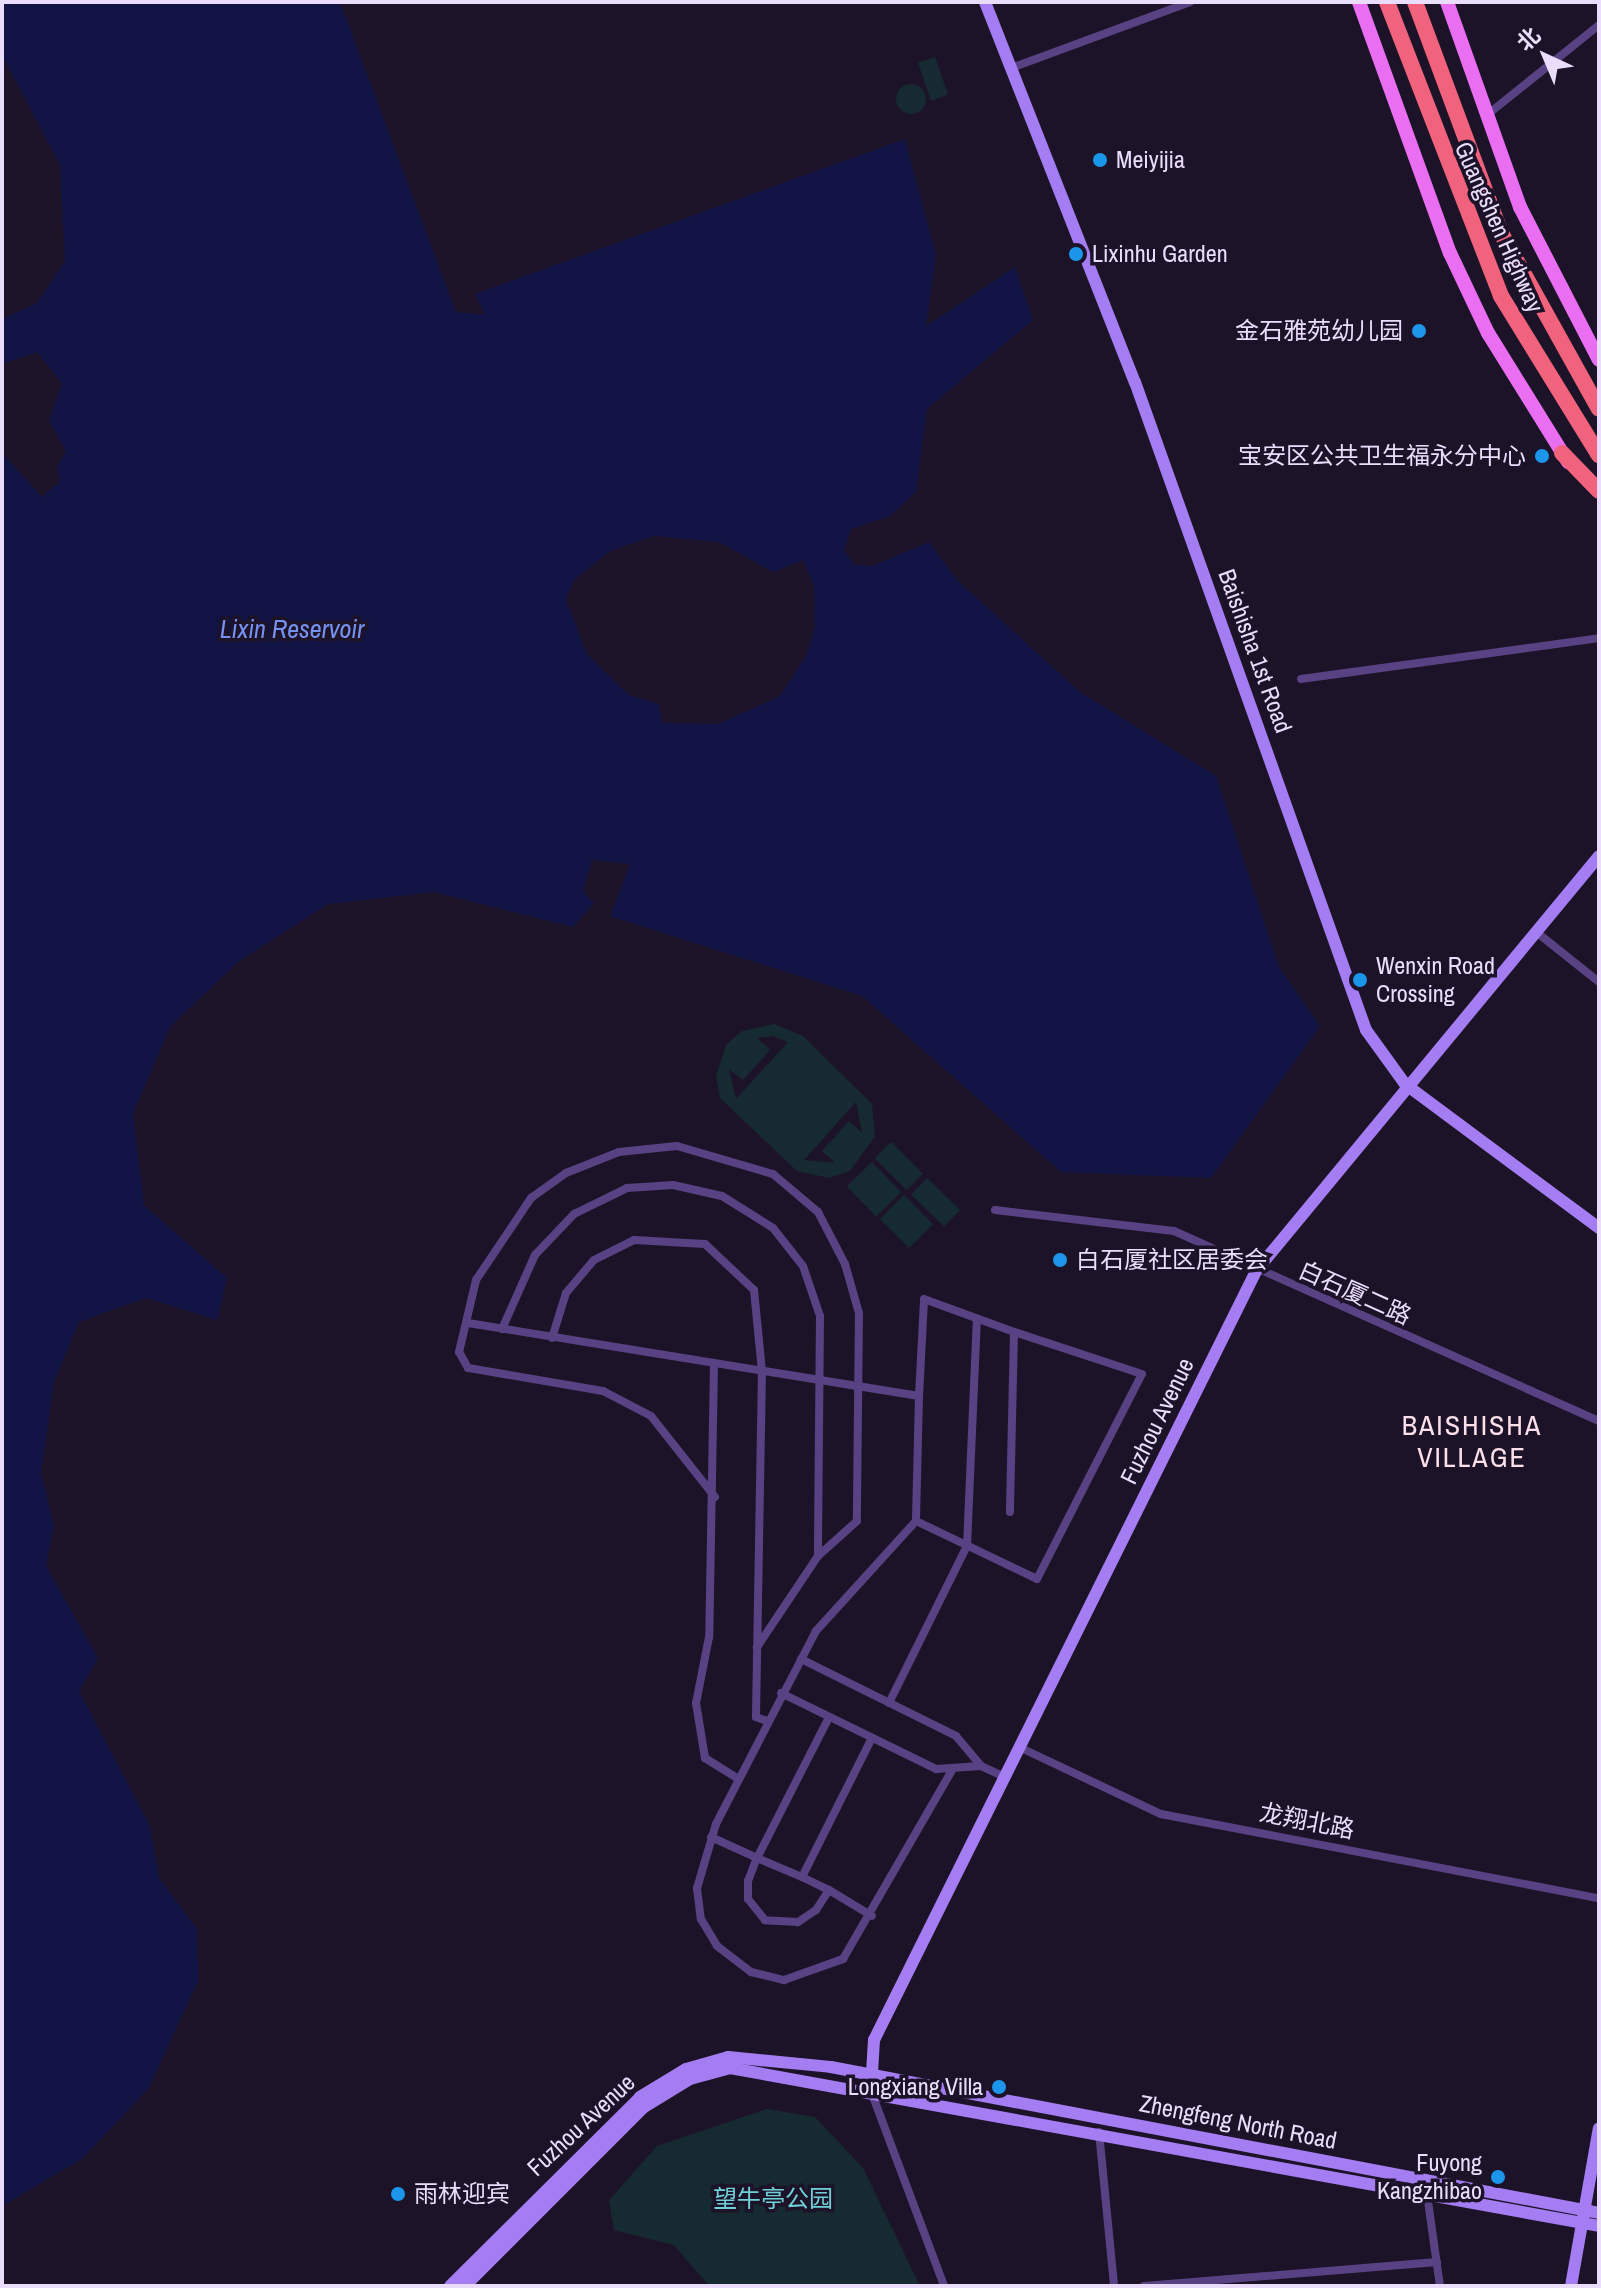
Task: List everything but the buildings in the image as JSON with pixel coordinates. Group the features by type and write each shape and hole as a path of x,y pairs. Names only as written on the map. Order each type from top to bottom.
{"highway":[{"name":"Guangshen Highway","path":"1387,2 1501,296 1599,455"},
{"name":"Guangshen Highway","path":"1415,2 1501,233 1599,409"},
{"path":"1562,453 1599,491"}],"main road":[{"path":"1359,2 1450,253 1488,333 1562,453 1599,502"},
{"path":"1447,2 1545,266 1599,360"}],"street":[{"name":"Baishisha 1st Road","path":"985,2 1135,382 1366,1030 1405,1084 1599,1228"},
{"path":"1011,68 1190,2"},
{"path":"1487,115 1599,25"},
{"path":"1301,679 1599,638"},
{"name":"Fuzhou Avenue","path":"465,2286 624,2124 690,2079 753,2068 871,2089 868,2074 874,2040 1256,1271 1405,1084 1599,856"},
{"path":"1535,931 1599,982"},
{"path":"715,1497 651,1416 603,1391 468,1368 459,1352 476,1280 531,1198 566,1173 619,1152 677,1146 773,1174 818,1212 845,1264 859,1313 857,1521 818,1556 757,1647"},
{"path":"502,1329 535,1255 574,1214 627,1188 673,1185 722,1196 773,1228 795,1257 820,1316 818,1556"},
{"name":"白石厦二路","path":"995,1210 1174,1231 1256,1271 1599,1421"},
{"path":"552,1338 566,1293 594,1260 634,1240 671,1236 705,1244 754,1290 762,1371 756,1717 767,1721"},
{"path":"916,1521 1037,1579 1142,1374 924,1299 916,1521 816,1631 738,1779 711,1837 697,1888 701,1919 717,1946 751,1972 784,1980 814,1973 843,1959 872,1916 952,1770"},
{"path":"889,1703 967,1546 977,1318"},
{"path":"468,1323 919,1396"},
{"path":"1010,1512 1014,1332"},
{"path":"714,1364 715,1497 709,1637 696,1703 705,1758 738,1779"},
{"path":"801,1659 956,1736 981,1766 1005,1777"},
{"path":"781,1693 872,1738 952,1770 981,1766"},
{"path":"829,1717 757,1858 748,1899 765,1920 798,1922 829,1890"},
{"path":"802,1877 872,1738"},
{"name":"龙翔北路","path":"1019,1747 1161,1814 1599,1898"},
{"path":"711,1837 829,1890 872,1916"},
{"name":"Fuzhou Avenue","path":"450,2286 619,2114 686,2069 752,2056 868,2074"},
{"name":"Zhengfeng North Road","path":"868,2074 1584,2216 1599,2226"},
{"path":"871,2089 944,2286"},
{"name":"Zhengfeng North Road","path":"871,2089 1427,2194 1584,2216 1599,2213"},
{"path":"1571,2286 1599,2128"},
{"path":"1099,2132 1114,2286"},
{"path":"1427,2194 1440,2286"},
{"path":"1144,2286 1437,2262"}],"green space":[{"path":"935,57 948,95 931,101 918,63"},
{"path":"911,84 922,88 926,99 922,110 911,114 900,110 896,99 900,88"},
{"path":"774,1024 803,1036 872,1104 875,1136 850,1171 829,1178 797,1171 720,1098 716,1076 726,1045 742,1031","holes":["773,1036 788,1042 736,1099 729,1069 743,1080 770,1050 757,1038","856,1102 862,1133 849,1121 822,1151 835,1163 804,1160"]},
{"path":"891,1142 923,1174 907,1190 875,1158"},
{"path":"872,1162 901,1192 876,1217 847,1186"},
{"path":"927,1178 960,1210 944,1226 911,1195"},
{"path":"904,1195 933,1224 909,1248 880,1219"},
{"name":"望牛亭公园","path":"767,2109 815,2117 863,2168 920,2286 709,2286 674,2245 614,2230 609,2200 657,2146"}],"water":[{"name":"Lixin Reservoir","path":"2,2 340,2 456,312 485,315 475,294 905,139 936,255 926,326 1015,267 1033,320 927,409 916,492 890,516 851,529 844,551 855,565 872,566 929,542 957,580 1080,692 1216,776 1279,967 1320,1026 1211,1178 1061,1172 862,996 610,916 630,864 592,860 583,891 594,903 573,927 434,892 328,904 238,962 170,1027 133,1114 144,1205 227,1278 217,1320 146,1298 79,1322 54,1382 41,1473 54,1526 46,1566 98,1658 79,1691 150,1826 159,1878 197,1929 198,1981 149,2088 82,2159 2,2206 2,453 42,497 60,481 57,467 66,451 49,421 62,383 37,352 2,364 2,319 37,303 65,261 60,165 2,55","holes":["654,536 719,542 773,572 803,560 814,586 815,626 807,654 780,696 718,724 662,723 659,704 629,695 587,654 566,600 574,580 610,551"]}],"place":[{"name":"Meiyijia","path":"1100,160"},
{"name":"Lixinhu Garden","path":"1076,254"},
{"name":"金石雅苑幼儿园","path":"1419,331"},
{"name":"宝安区公共卫生福永分中心","path":"1542,456"},
{"name":"Wenxin Road Crossing","path":"1360,980"},
{"name":"白石厦社区居委会","path":"1060,1260"},
{"name":"Longxiang Villa","path":"999,2087"},
{"name":"Fuyong Kangzhibao","path":"1498,2177"},
{"name":"雨林迎宾","path":"398,2194"}],"district":[{"name":"BAISHISHA VILLAGE","path":"1472,1441"}]}
